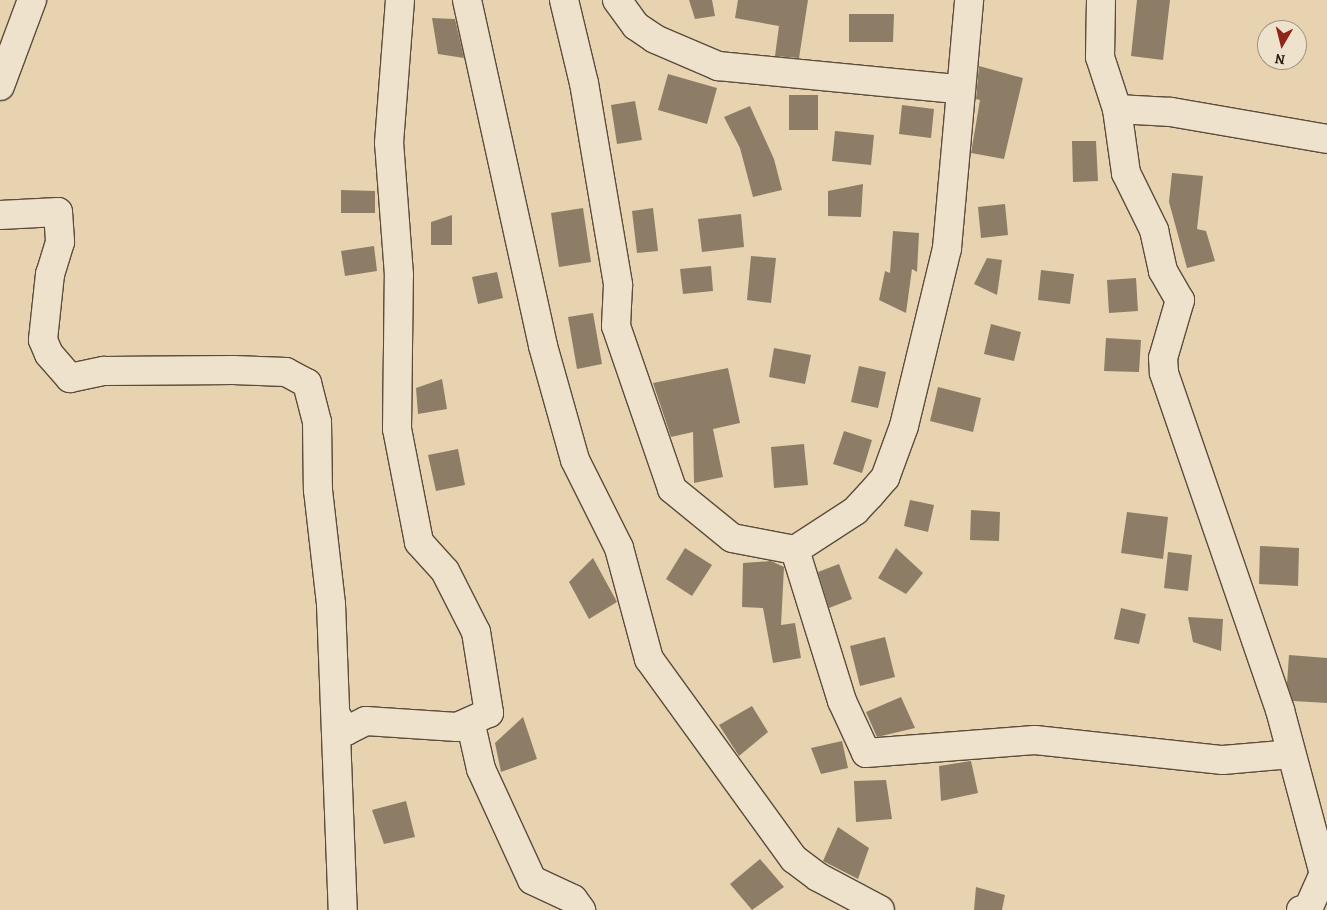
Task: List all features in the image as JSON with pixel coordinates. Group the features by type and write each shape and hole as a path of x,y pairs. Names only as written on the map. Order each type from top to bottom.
{"street":[{"path":"0,86 32,0"},
{"path":"336,715 346,731 366,721 471,725 489,713 476,632 445,571 419,542 397,429 399,275 389,144 400,0"},
{"path":"467,0 543,346 575,460 619,548 649,659 794,859 818,877 880,910"},
{"path":"564,0 584,83 618,285 616,326 672,489 732,538 795,550 855,511 875,490 885,478 904,426 941,287 969,0"},
{"path":"617,0 636,26 655,39 718,66 959,88"},
{"path":"1101,0 1100,57 1117,109 1126,173 1154,230 1163,271 1180,300 1163,358 1164,373 1280,710 1325,880 1308,909 1301,910"},
{"path":"1117,109 1171,112 1327,139"},
{"path":"0,215 58,212 60,242 50,274 43,340 49,354 70,378 104,371 233,370 286,372 307,383 317,422 336,715 343,910"},
{"path":"795,550 842,700 866,753 898,747 923,751 1035,740 1223,760 1291,754"},
{"path":"471,725 481,769 507,834 532,880 573,898 581,910"}],"building":[{"path":"689,0 712,0 715,16 695,19"},
{"path":"738,0 808,0 799,58 775,56 779,26 735,18"},
{"path":"1137,0 1170,0 1163,60 1131,56"},
{"path":"849,14 894,14 893,42 849,42"},
{"path":"432,18 455,19 464,58 438,54"},
{"path":"979,66 1023,78 1004,159 971,153 980,100 976,99"},
{"path":"668,74 717,88 707,124 658,110"},
{"path":"789,95 818,95 818,130 789,130"},
{"path":"635,101 642,140 617,144 611,105"},
{"path":"902,105 934,109 931,138 899,134"},
{"path":"750,106 774,159 782,190 753,197 740,148 724,117"},
{"path":"835,131 874,135 871,165 832,161"},
{"path":"1072,141 1096,141 1098,181 1073,182"},
{"path":"1172,173 1203,176 1197,229 1206,231 1215,261 1187,268 1169,202"},
{"path":"863,184 861,217 828,216 828,191"},
{"path":"341,190 375,191 375,213 341,213"},
{"path":"1005,204 1008,235 981,238 978,207"},
{"path":"583,208 591,262 559,267 551,213"},
{"path":"653,208 658,251 637,253 632,211"},
{"path":"741,214 744,247 702,252 698,219"},
{"path":"452,215 452,245 431,245 431,222"},
{"path":"893,231 919,233 917,272 912,269 906,313 879,300 885,271 890,273"},
{"path":"374,246 377,271 345,276 341,251"},
{"path":"751,256 776,258 771,303 747,300"},
{"path":"987,258 1002,260 997,295 974,284"},
{"path":"711,266 713,291 683,294 680,269"},
{"path":"1041,270 1074,274 1070,304 1038,300"},
{"path":"497,272 503,298 478,304 472,277"},
{"path":"1136,278 1138,311 1109,313 1107,280"},
{"path":"593,313 602,364 577,369 568,317"},
{"path":"991,324 1021,332 1014,361 984,354"},
{"path":"1106,338 1141,340 1139,372 1104,371"},
{"path":"774,348 811,355 805,384 769,377"},
{"path":"859,366 886,372 878,408 851,402"},
{"path":"728,368 740,423 713,429 723,477 694,483 693,432 671,437 653,383"},
{"path":"442,379 447,409 418,414 416,388"},
{"path":"938,387 981,398 973,432 930,421"},
{"path":"844,431 872,440 862,473 833,464"},
{"path":"804,444 808,485 774,488 771,447"},
{"path":"458,449 465,485 436,491 428,455"},
{"path":"910,500 934,505 928,532 904,526"},
{"path":"971,510 1000,512 999,541 970,540"},
{"path":"1127,512 1168,517 1163,559 1121,553"},
{"path":"1260,546 1299,548 1298,586 1259,584"},
{"path":"685,548 712,565 692,596 666,579"},
{"path":"896,548 923,573 906,594 878,578"},
{"path":"1168,552 1192,555 1188,591 1164,588"},
{"path":"593,558 617,602 589,619 569,582"},
{"path":"771,561 784,567 781,625 795,623 801,658 773,663 763,608 742,607 743,563"},
{"path":"839,564 852,599 829,608 818,572"},
{"path":"1121,608 1146,614 1139,644 1114,639"},
{"path":"1188,617 1223,619 1221,651 1193,642"},
{"path":"885,637 895,677 860,686 850,646"},
{"path":"1289,655 1327,658 1327,703 1293,701 1287,684"},
{"path":"901,697 915,728 877,737 866,712"},
{"path":"752,706 768,732 739,756 719,725"},
{"path":"523,717 537,759 501,772 495,743"},
{"path":"842,741 848,768 821,774 811,748"},
{"path":"971,761 978,793 941,801 939,766"},
{"path":"886,780 892,819 856,822 854,781"},
{"path":"406,801 415,837 384,844 372,810"},
{"path":"838,827 869,848 858,879 823,861"},
{"path":"760,859 784,887 752,910 730,884"},
{"path":"976,887 1005,895 1002,910 974,910"}]}
